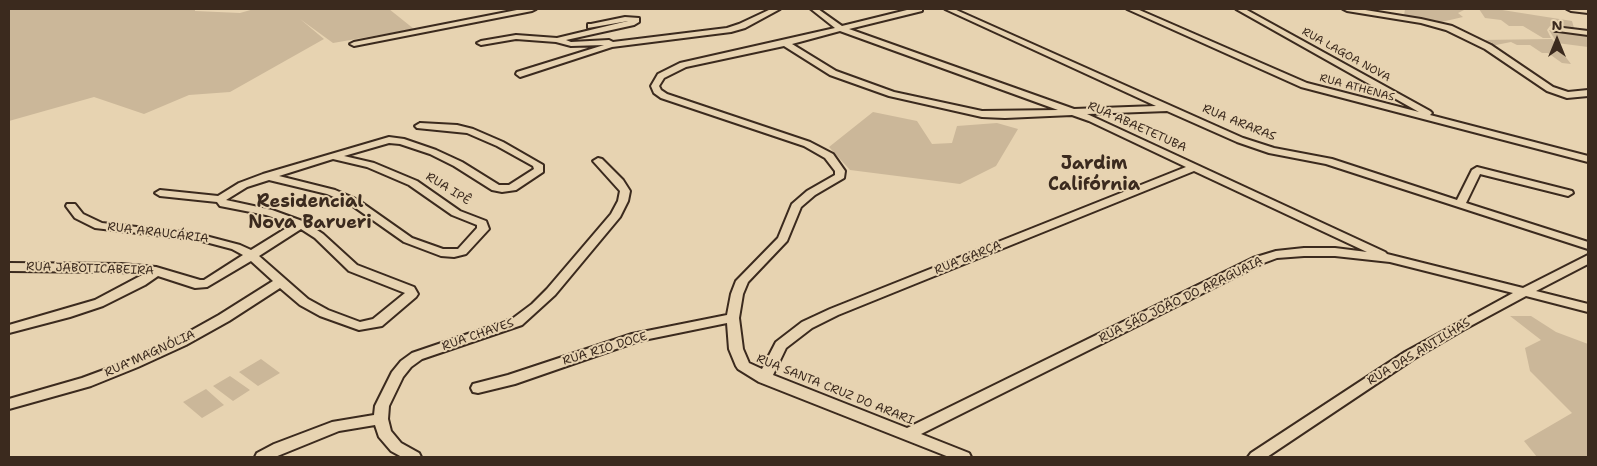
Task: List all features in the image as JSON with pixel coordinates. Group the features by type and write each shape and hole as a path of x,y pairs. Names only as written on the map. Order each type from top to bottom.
{"street":[{"path":"354,44 532,9"},
{"path":"520,74 621,43 728,30 742,26 776,9"},
{"name":"RUA ABAETETUBA","path":"814,9 841,29 1092,119 1390,258"},
{"path":"785,43 919,9"},
{"name":"RUA ARARAS","path":"948,9 1260,147 1328,161 1588,246"},
{"name":"RUA ATHENAS","path":"1131,9 1304,85 1588,159"},
{"name":"RUA LAGOA NOVA","path":"1240,9 1442,121"},
{"path":"1347,9 1421,21 1449,28 1488,47 1550,89 1573,95 1588,94"},
{"path":"1571,9 1588,11"},
{"path":"557,40 636,20 625,19 591,26"},
{"path":"1558,29 1588,33"},
{"path":"481,43 516,37 557,40 571,44 603,41 621,43"},
{"path":"785,43 833,72 892,94 955,110 1004,115 1169,108"},
{"name":"RUA SANTA CRUZ DO ARARI","path":"785,43 682,65 661,76 655,86 657,91 664,96 807,144 829,156 840,171 840,176 811,193 796,206 783,239 742,281 737,294 733,318 736,349 739,358 743,366 764,378 964,457"},
{"path":"220,199 243,185 267,176 384,141 401,141 458,164 502,190 512,188 539,170 538,165 500,144 470,131 457,128 420,126"},
{"name":"RUA IPÊ","path":"267,176 331,192 354,202 408,240 441,252 462,252 483,229 482,223 456,213 413,183 370,165 333,156"},
{"name":"RUA CHAVES","path":"381,419 382,406 388,392 397,375 406,364 417,356 517,322 541,302 585,252 616,215 623,201 624,191 619,182 598,161"},
{"name":"RUA GARÇA","path":"764,378 781,345 807,325 834,312 1194,167"},
{"path":"1461,203 1477,170 1568,193"},
{"name":"RUA ARAUCÁRIA","path":"71,206 80,216 99,226 198,236 236,247 251,255 304,302 324,313 359,326 376,323 412,294 410,290 353,268 319,236 301,224 268,212 224,204 220,199 160,193"},
{"name":"RUA JABOTICABEIRA","path":"9,267 121,268 156,271 194,284 200,284 206,283 301,224"},
{"name":"RUA SÃO JOÃO DO ARAGUAIA","path":"908,434 1257,261 1276,255 1304,252 1335,252 1390,258 1588,308"},
{"name":"RUA DAS ANTILHAS","path":"1256,457 1410,355 1458,327 1588,259"},
{"path":"9,329 99,303 142,282 156,271"},
{"name":"RUA MAGNÓLIA","path":"9,404 86,382 133,364 181,342 224,318 282,281"},
{"name":"RUA RIO DOCE","path":"478,388 510,380 637,337 733,318"},
{"path":"262,457 279,448 336,426 381,419 384,433 396,447 414,457"}],"shaded area":[{"path":"9,9 195,9 195,11 240,13 254,9 389,9 414,29 333,43 300,19 324,39 230,92 189,95 144,114 94,97 9,121"},
{"path":"1405,9 1466,9 1458,13 1463,17 1437,23 1404,16"},
{"path":"1479,9 1496,9 1572,21 1574,28 1550,26 1547,30 1551,38 1543,38 1523,26 1509,26 1501,20 1485,18"},
{"path":"1549,30 1588,35 1588,47 1557,43"},
{"path":"1552,39 1571,64 1562,63 1548,53 1542,53 1530,45 1517,45 1511,42 1491,46 1479,40"},
{"path":"873,112 917,121 932,144 952,143 957,126 997,123 1018,129 996,166 960,184 850,170 829,147"},
{"path":"1510,316 1531,316 1556,332 1588,344 1588,457 1537,457 1524,441 1572,413 1530,371 1525,348 1541,340"},
{"path":"261,359 280,373 258,386 239,372"},
{"path":"230,376 250,390 233,401 213,386"},
{"path":"206,389 224,405 202,418 183,402"}],"district":[{"name":"Jardim Califórnia","path":"1094,174"},
{"name":"Residencial Nova Barueri","path":"310,212"}]}
